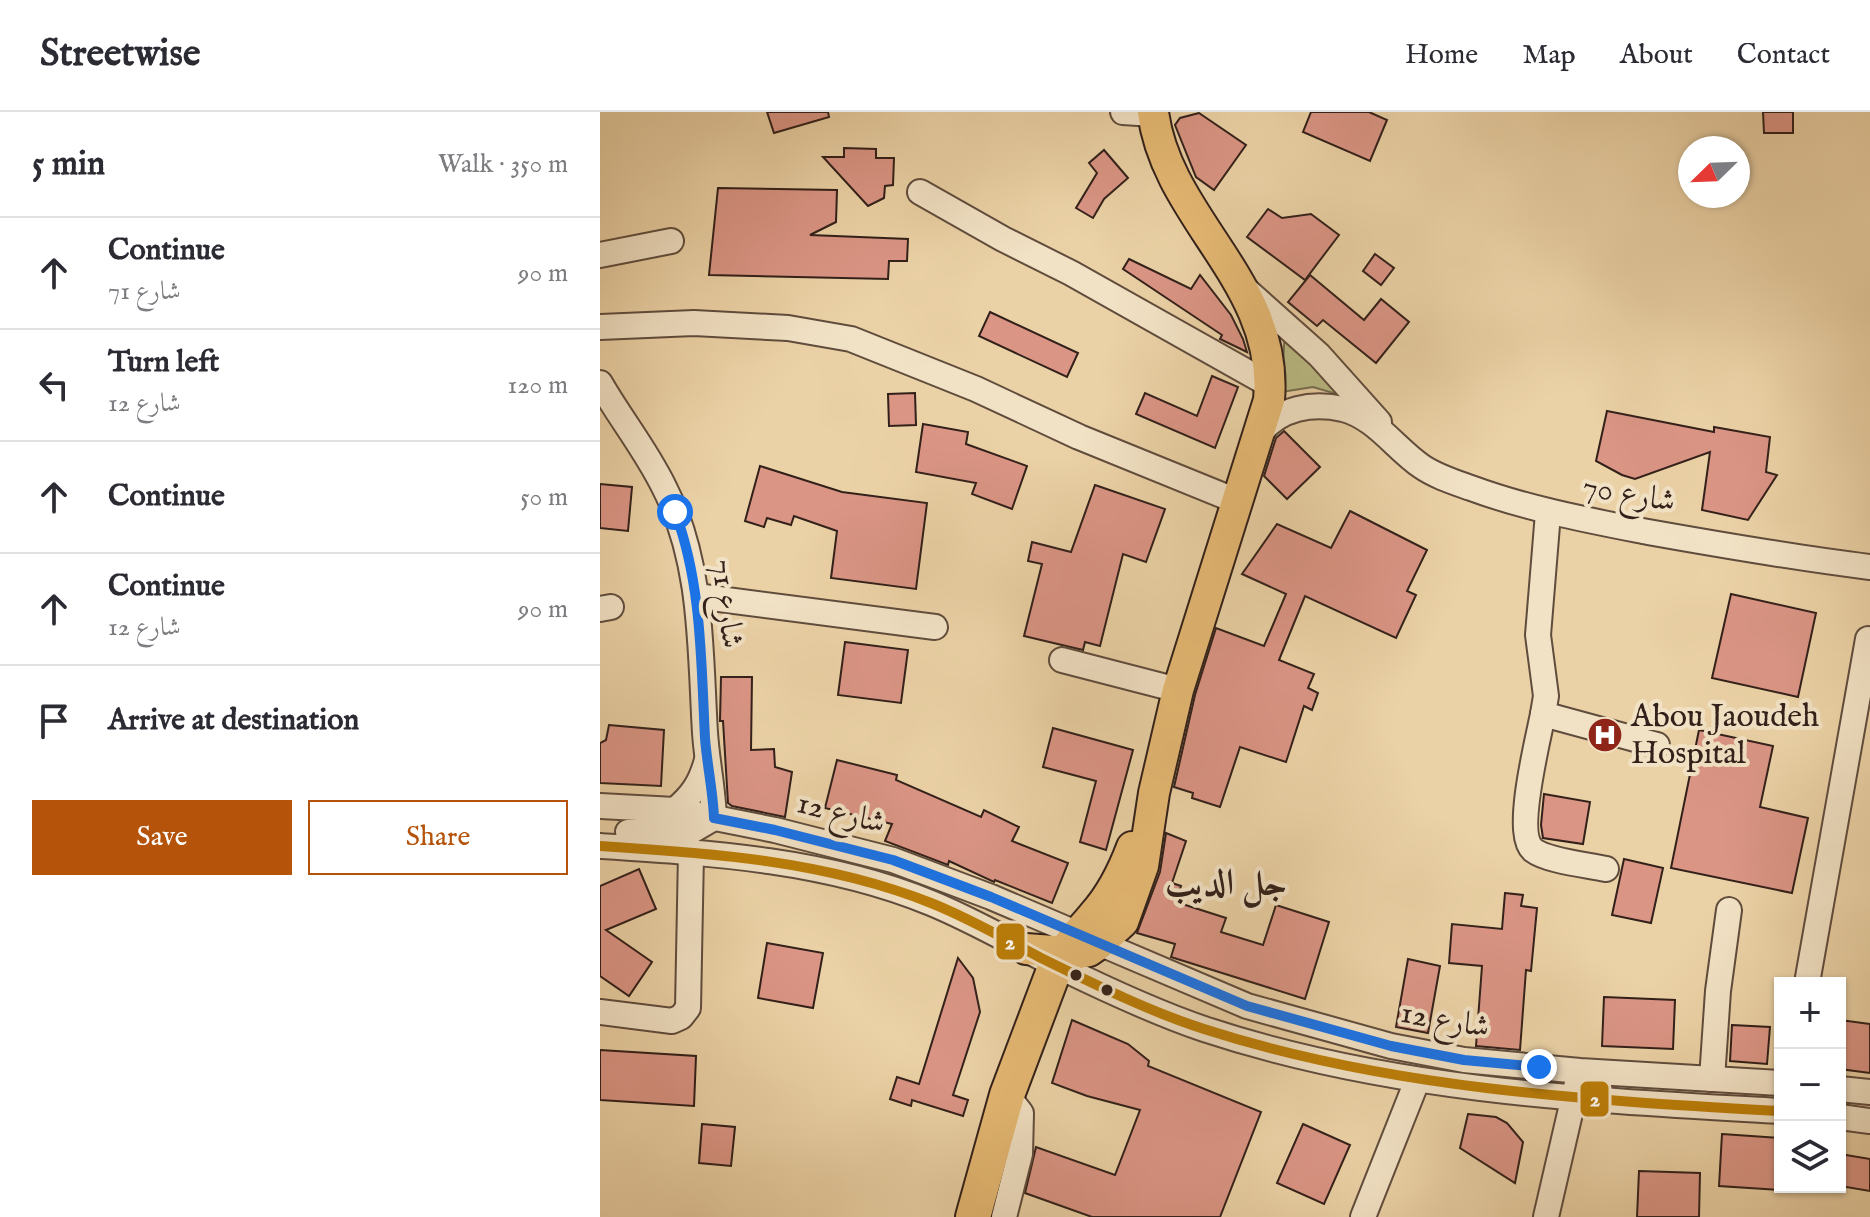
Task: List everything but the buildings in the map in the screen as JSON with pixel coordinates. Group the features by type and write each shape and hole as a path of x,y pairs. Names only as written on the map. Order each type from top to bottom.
{"highway":[{"path":"973,1217 1006,1101 1074,949"},
{"path":"948,1217 976,1131 1006,1101"}],"main road":[{"path":"1026,949 1074,949 1126,864 1154,793 1178,690 1260,433 1270,385 1262,331 1239,283 1173,174 1157,135 1153,113"}],"street":[{"path":"1123,112 1153,113"},
{"path":"920,192 1270,385"},
{"path":"600,255 671,241"},
{"path":"1239,283 1342,378 1393,440"},
{"path":"600,327 694,323 788,328 851,339 962,383 1079,437 1239,502"},
{"name":"شارع 71","path":"600,383 664,487 683,532 696,596 714,818"},
{"path":"1260,433 1269,422 1288,411 1327,407 1354,414 1393,440"},
{"name":"شارع 70","path":"1393,440 1413,460 1436,474 1548,513 1675,537 1870,567"},
{"path":"1548,513 1538,635 1546,696 1525,815 1525,836 1529,845 1542,855 1606,869"},
{"path":"696,596 935,627"},
{"path":"1808,977 1868,639"},
{"path":"1062,660 1178,690"},
{"path":"1543,714 1657,745"},
{"name":"شارع 71","path":"675,810 691,797 702,779 707,760"},
{"name":"شارع 12","path":"600,806 675,810 775,830 893,860 980,892 1074,949 1247,1006 1391,1046 1464,1060 1580,1071 1774,1083"},
{"path":"600,832 676,834 702,827 714,818"},
{"name":"شارع 12","path":"600,846 782,863 871,882 984,926 1026,949"},
{"path":"600,1012 672,1021 681,1017 688,1008 691,853"},
{"path":"1712,1079 1718,991 1729,910"},
{"path":"1074,949 1139,1004 1205,1029 1310,1059 1417,1081 1573,1099 1774,1111"},
{"path":"1546,1217 1580,1071"},
{"path":"1363,1217 1417,1081"},
{"path":"1846,1090 1870,1092"},
{"path":"1004,1217 1020,1154 1021,1113 1006,1101"},
{"path":"1846,1118 1870,1121"}],"green space":[{"path":"1285,331 1347,397 1313,387 1281,392"}],"transit line":[{"name":"2","path":"600,846 768,861 851,877 959,915 1081,978 1162,1014 1274,1049 1345,1066 1562,1096 1774,1111"}],"place":[{"name":"Abou Jaoudeh Hospital","path":"1605,735"}],"district":[{"name":"جل الديب","path":"1226,884"}],"route":[{"path":"675,512 683,532 696,596 714,818 893,860 945,878 1247,1006 1391,1046 1464,1060 1539,1067"}]}
